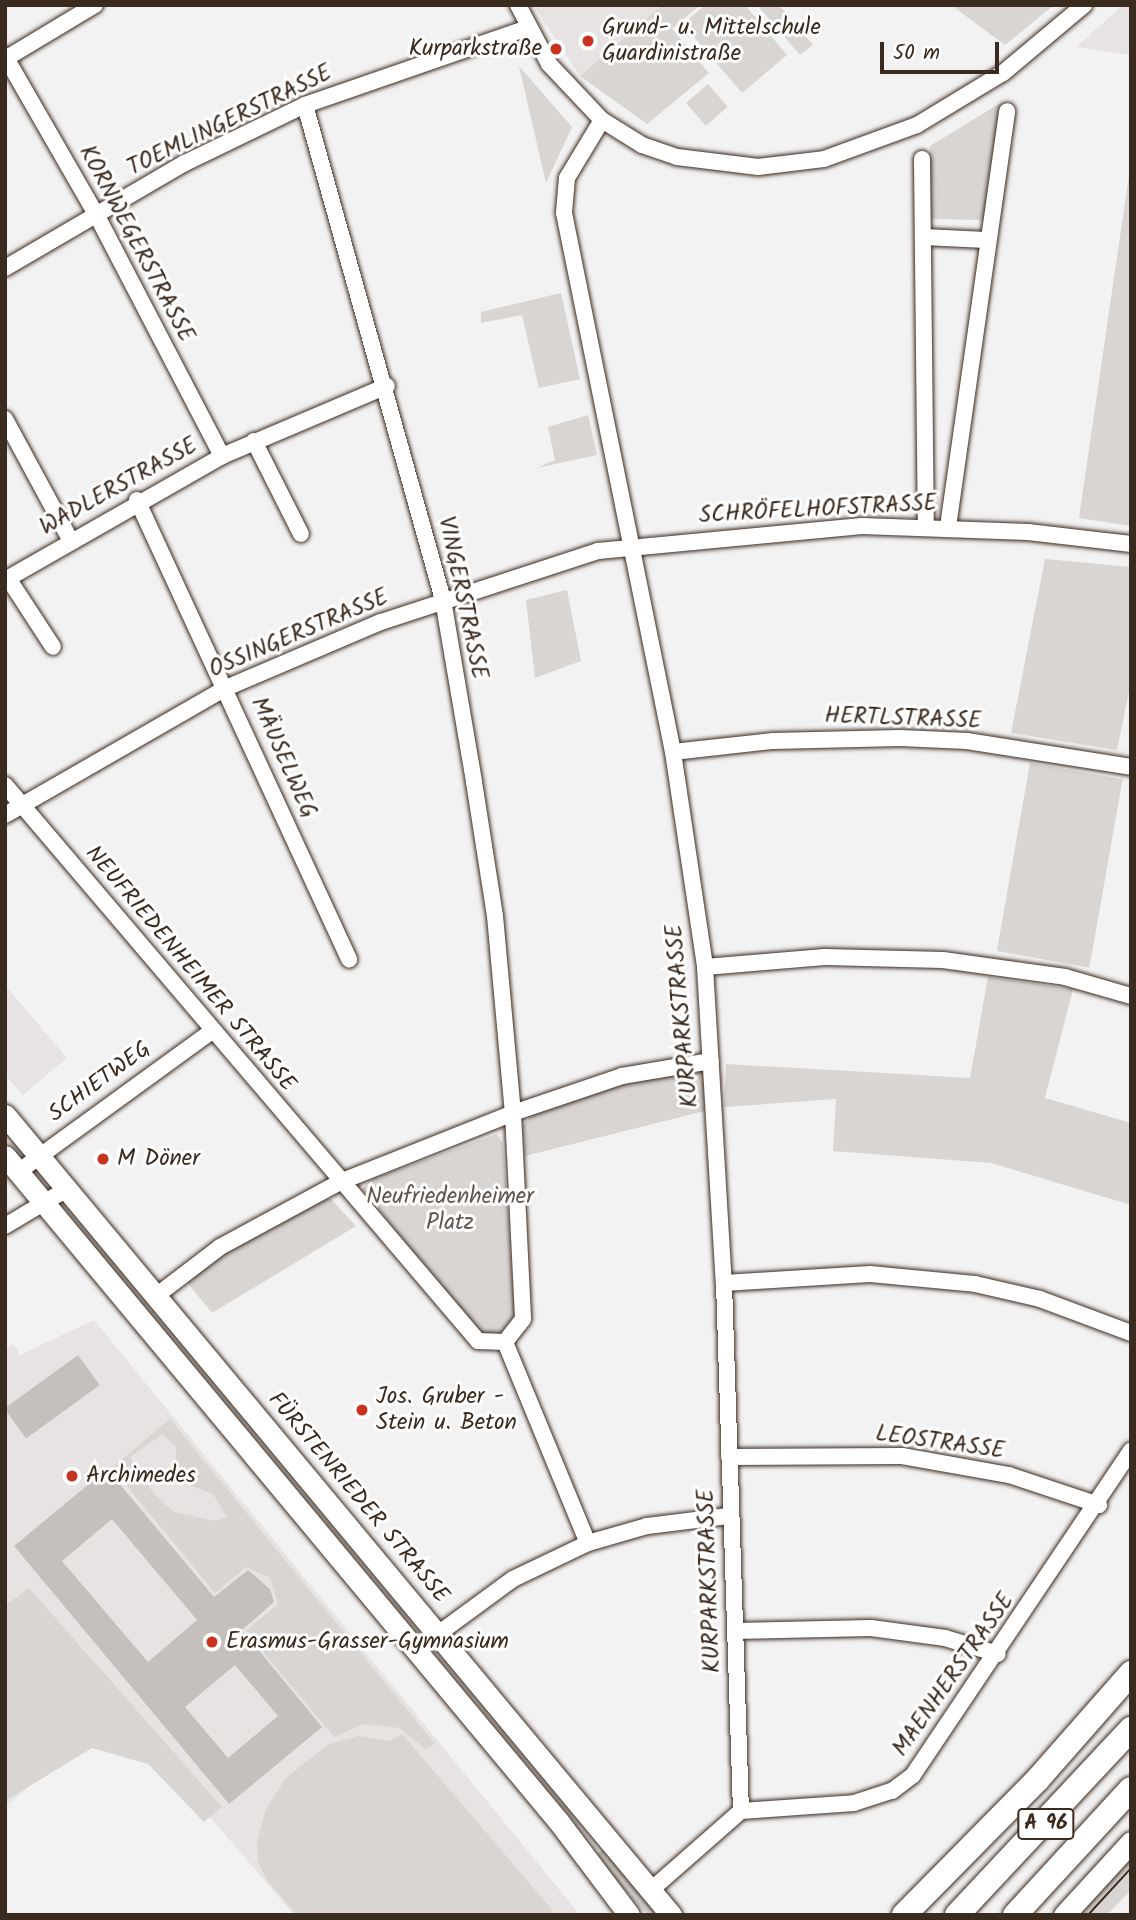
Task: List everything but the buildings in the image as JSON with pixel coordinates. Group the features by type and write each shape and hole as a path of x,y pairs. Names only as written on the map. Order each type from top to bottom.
{"highway":[{"path":"904,1915 1038,1779 1131,1673"},
{"name":"A 96","path":"957,1915 1131,1729"},
{"name":"A 96","path":"1015,1915 1131,1789"}],"main road":[{"name":"FÜRSTENRIEDER STRASSE","path":"5,1115 671,1915"},
{"path":"12,1164 559,1822 629,1915"},
{"path":"1063,1915 1131,1843"}],"street":[{"path":"6,58 95,5"},
{"path":"518,5 527,29 567,88 602,120 642,145 719,165 758,167 824,159 872,146 961,102 1084,5"},
{"name":"TOEMLINGERSTRASSE","path":"5,268 96,214 305,105 527,29"},
{"name":"KORNWEGERSTRASSE","path":"6,58 96,214 222,456"},
{"name":"VINGERSTRASSE","path":"305,105 387,386 443,600 495,916 513,1113"},
{"path":"948,527 986,240 1007,111"},
{"name":"KURPARKSTRASSE","path":"602,120 567,178 564,213 673,752 705,967 724,1283 728,1516 741,1811"},
{"path":"922,159 926,526"},
{"path":"924,237 986,240"},
{"name":"WADLERSTRASSE","path":"53,647 6,579 69,539 222,456 387,386"},
{"path":"5,419 69,539"},
{"path":"254,441 301,534"},
{"name":"MÄUSELWEG","path":"138,500 349,959"},
{"name":"SCHRÖFELHOFSTRASSE","path":"632,544 790,529 926,526 1131,544"},
{"name":"OSSINGERSTRASSE","path":"5,815 226,688 443,600 632,544"},
{"name":"HERTLSTRASSE","path":"673,752 772,741 900,738 967,741 1131,767"},
{"name":"NEUFRIEDENHEIMER STRASSE","path":"5,785 340,1182"},
{"path":"705,967 825,957 943,960 1065,977 1131,996"},
{"name":"SCHIETWEG","path":"12,1164 38,1155 211,1032"},
{"path":"156,1296 220,1247 340,1182 513,1113 622,1076 711,1061"},
{"path":"505,1342 523,1319 513,1113"},
{"path":"340,1182 478,1342 505,1342"},
{"path":"5,1226 66,1189"},
{"path":"724,1283 870,1274 975,1284 1040,1299 1131,1333"},
{"path":"505,1342 587,1543"},
{"name":"MAENHERSTRASSE","path":"741,1811 854,1804 892,1791 934,1751 1099,1505 1131,1451"},
{"name":"LEOSTRASSE","path":"729,1458 902,1457 1009,1475 1099,1505"},
{"path":"438,1634 513,1579 587,1543 647,1526 728,1516"},
{"path":"734,1630 871,1628 945,1638 998,1654"},
{"path":"651,1890 741,1811"}],"shaded area":[{"name":"Grund- u. Mittelschule Guardinistraße","path":"533,5 662,5 580,76"},
{"path":"1123,5 1131,5 1131,55 1076,47"},
{"path":"5,985 67,1058 23,1095 5,1075"},
{"path":"94,1320 580,1915 294,1915 161,1760 84,1739 5,1807 5,1348 14,1344 20,1355"}],"green space":[{"path":"662,5 700,5 672,29 709,73 647,124 580,76"},
{"path":"705,5 745,5 787,55 742,93 683,24"},
{"path":"757,5 779,5 813,45 800,55"},
{"path":"951,5 1054,5 1005,45"},
{"path":"519,66 572,127 546,183"},
{"path":"708,84 728,107 706,126 686,103"},
{"path":"1002,102 987,220 930,219 930,146"},
{"path":"1131,161 1131,526 1079,518"},
{"path":"561,293 580,379 539,388 522,315 481,323 481,312"},
{"path":"588,415 597,455 537,468 555,460 548,427"},
{"path":"1045,559 1131,567 1131,682 1117,750 1011,733"},
{"path":"567,590 581,661 535,678 526,600"},
{"path":"1030,763 1123,779 1089,967 997,951"},
{"path":"988,977 1073,989 1045,1098 1131,1123 1131,1205 991,1163 833,1151 836,1099 724,1107 726,1064 970,1078"},
{"path":"699,1069 706,1072 709,1110 525,1156 523,1126 533,1112 622,1083"},
{"name":"Neufriedenheimer Platz","path":"497,1134 503,1144 515,1316 499,1334 480,1334 362,1189 372,1179"},
{"path":"321,1199 331,1199 356,1226 212,1313 187,1282 187,1276 223,1252"},
{"path":"170,1419 435,1744 425,1749 400,1728 364,1724 334,1737 246,1631 278,1604 270,1578 246,1567 215,1593 112,1468","holes":["162,1434 176,1447 176,1464 187,1484 213,1494 227,1517 215,1521 174,1512 154,1494 130,1457"]},
{"path":"29,1588 222,1807 204,1822 148,1764 92,1748 5,1801 5,1606"},
{"path":"402,1734 555,1915 297,1915 267,1880 258,1862 257,1842 266,1809 286,1778 329,1744 358,1736 390,1741"},
{"path":"603,1849 658,1915 647,1915 615,1878 597,1854"},
{"path":"1131,1859 1131,1890 1107,1915 1079,1915"}],"tram line":[{"path":"1088,1915 1131,1868"}],"place":[{"name":"Grund- u. Mittelschule Guardinistraße","path":"588,41"},
{"name":"Kurparkstraße","path":"556,49"},
{"name":"M Döner","path":"103,1159"},
{"name":"Jos. Gruber - Stein u. Beton","path":"362,1410"},
{"name":"Archimedes","path":"72,1476"},
{"name":"Erasmus-Grasser-Gymnasium","path":"212,1642"}]}
